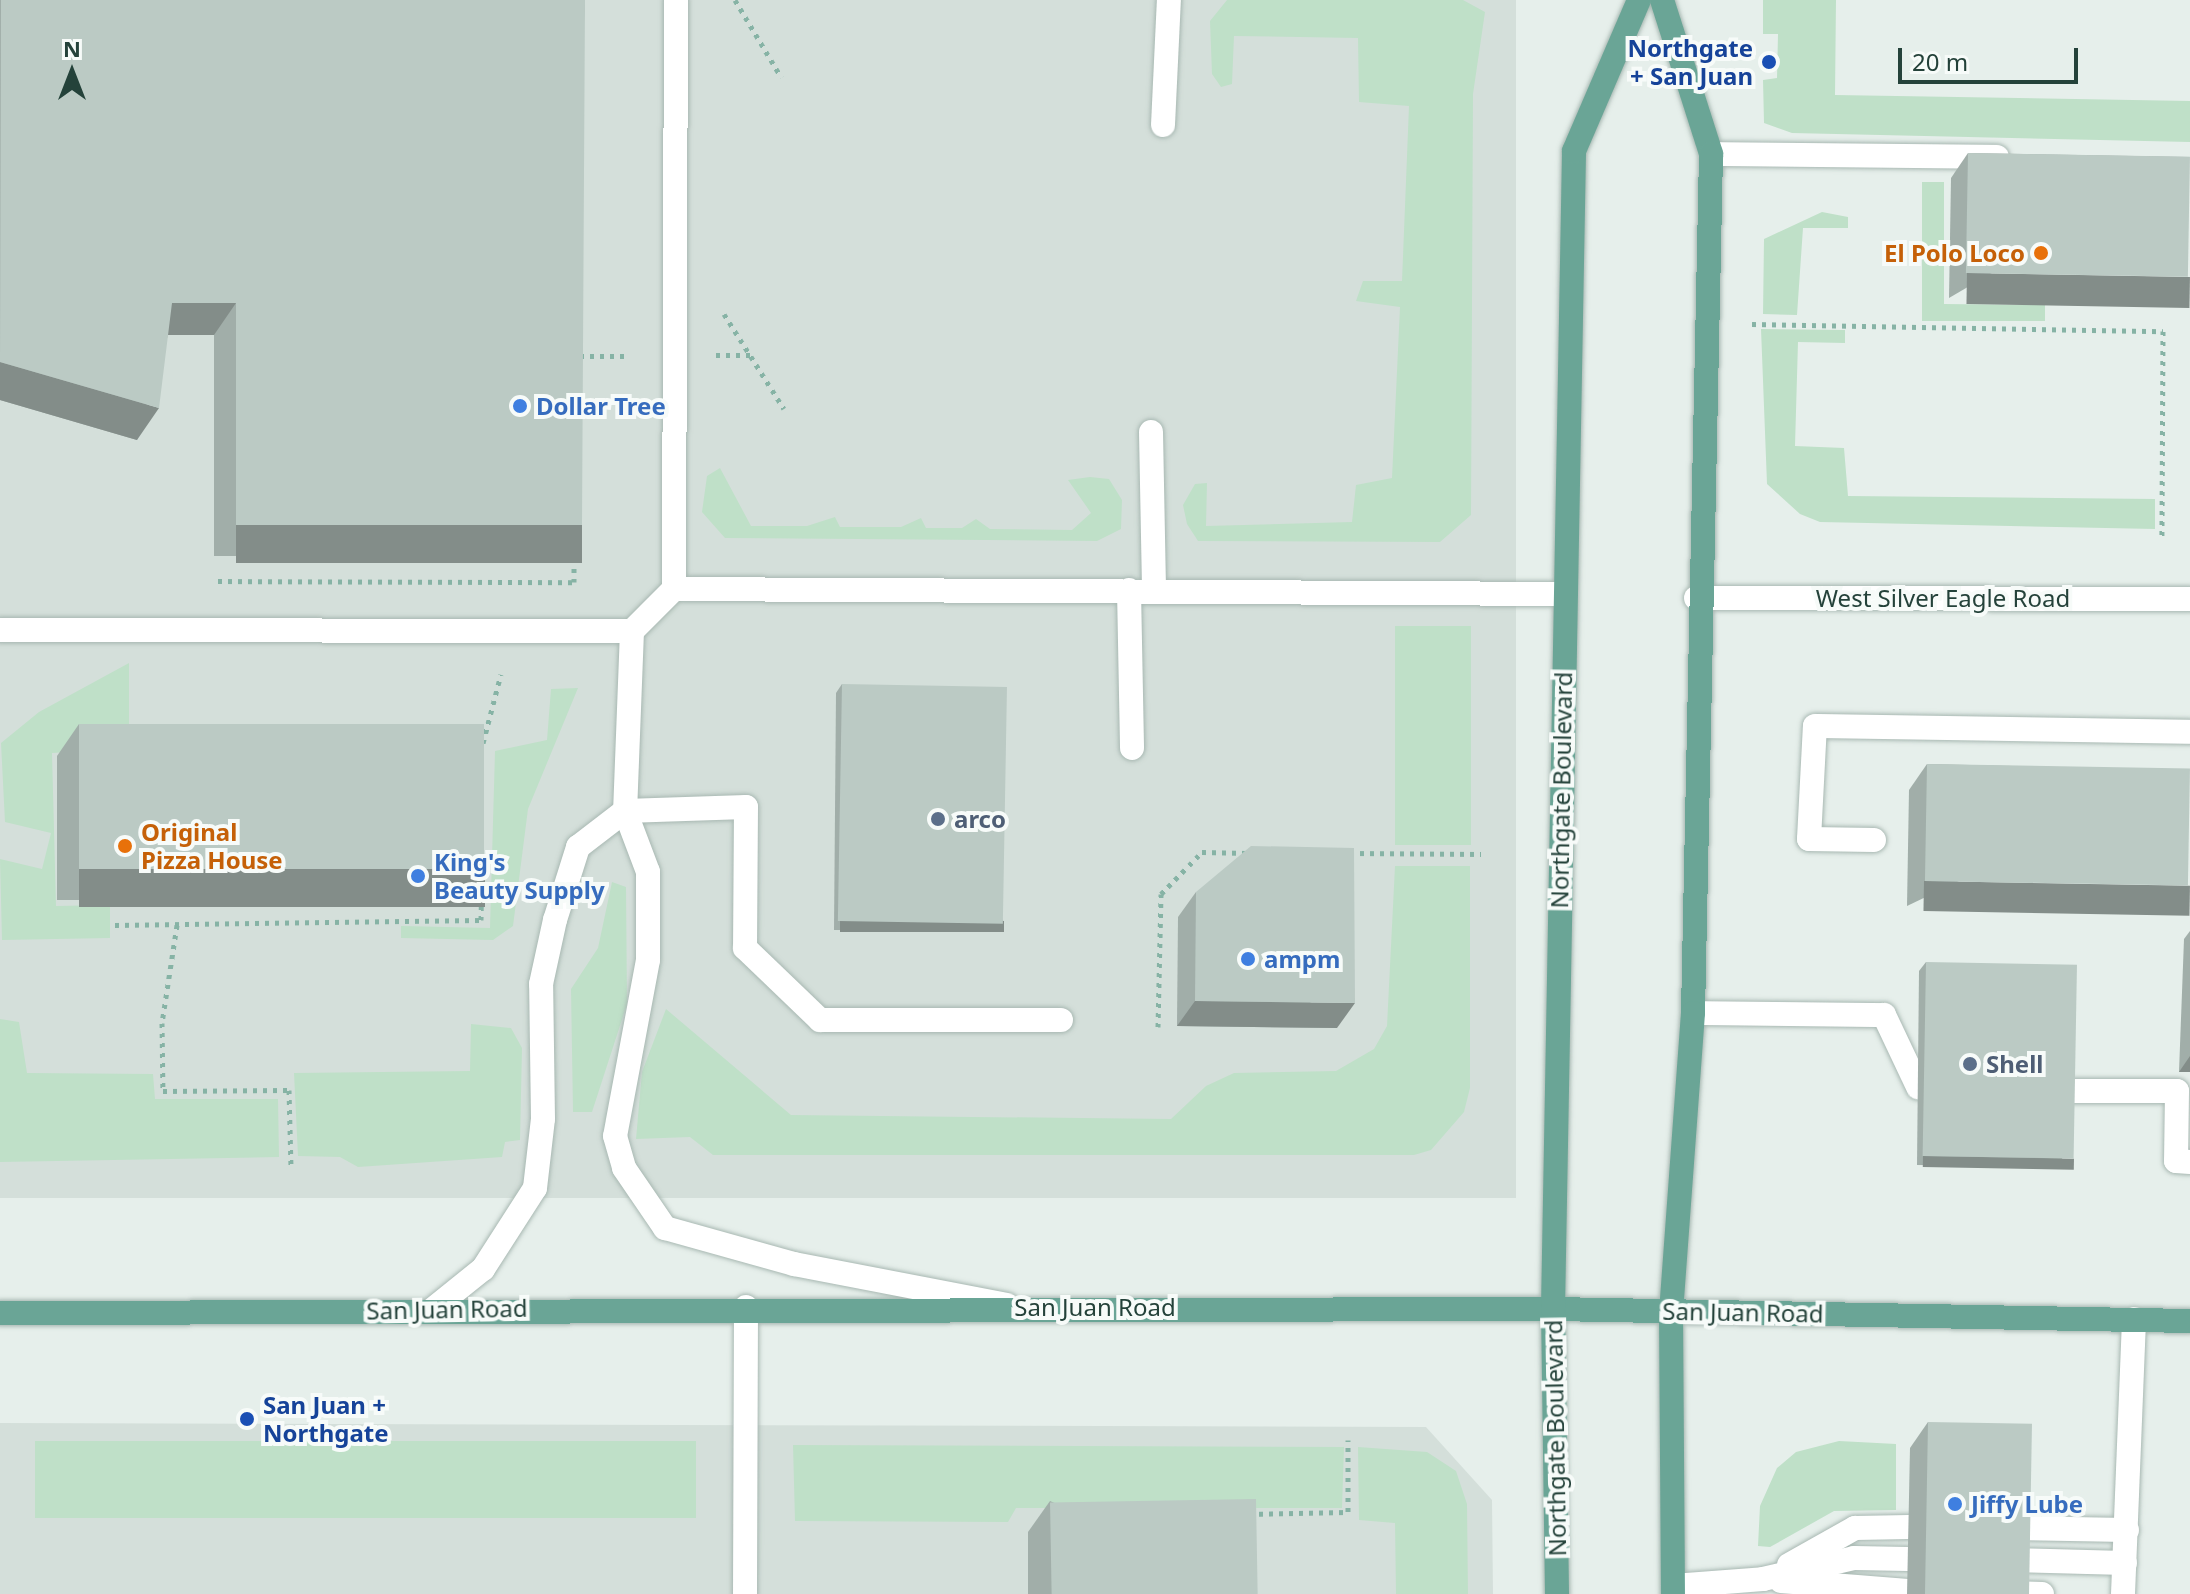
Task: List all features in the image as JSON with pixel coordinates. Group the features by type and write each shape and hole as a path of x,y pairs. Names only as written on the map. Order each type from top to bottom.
{"main road":[{"name":"Northgate Boulevard","path":"1557,1594 1553,1309 1563,594 1574,151 1639,0"},
{"path":"1662,0 1711,154 1696,598 1693,1013 1671,1311 1673,1590"},
{"name":"San Juan Road","path":"0,1313 1019,1307 1553,1309 2190,1321"}],"street":[{"path":"676,0 674,589 632,631 625,811 648,872 648,960 615,1136 624,1168 665,1228 794,1264 1019,1307"},
{"path":"1163,125 1169,0"},
{"path":"1711,154 2021,158"},
{"path":"1132,748 1151,432"},
{"path":"674,589 1563,594"},
{"name":"West Silver Eagle Road","path":"1696,598 2190,599"},
{"path":"0,630 632,631"},
{"path":"1874,840 1809,839 1815,726 2190,732"},
{"path":"433,1309 483,1269 535,1188 543,1119 541,984 555,920 578,847 625,811 746,807 745,948 820,1020 1061,1020"},
{"path":"1693,1013 1884,1015 1918,1087"},
{"path":"2069,1091 2177,1091 2176,1161 2190,1162"},
{"path":"745,1594 746,1307"},
{"path":"2123,1594 2134,1319"},
{"path":"1763,1579 1855,1528 1909,1527"},
{"path":"2013,1528 2127,1530"},
{"path":"1673,1590 1763,1579 1854,1558 1908,1559"},
{"path":"2012,1560 2125,1563"},
{"path":"1763,1579 1908,1591"},
{"path":"1763,1579 1787,1594"},
{"path":"2012,1593 2042,1594"}],"path":[{"path":"735,0 781,77"},
{"path":"724,314 784,409"},
{"path":"1751,324 2163,331 2162,538"},
{"path":"575,341 575,371"},
{"path":"218,581 574,582 574,522"},
{"path":"468,743 483,743 483,758"},
{"path":"1158,1027 1161,894 1202,852 1264,853"},
{"path":"1341,853 1481,854"},
{"path":"115,925 481,920 482,861"},
{"path":"177,925 162,1023 163,1091 289,1090 291,1168"},
{"path":"1243,1514 1348,1512 1348,1440"}],"shaded area":[{"path":"0,0 1516,0 1516,1198 0,1198"},
{"path":"0,1423 1426,1427 1492,1500 1493,1594 0,1594"}],"green space":[{"path":"1227,0 1463,0 1485,12 1473,94 1471,515 1440,542 1198,541 1187,524 1183,505 1195,484 1207,483 1206,526 1352,522 1356,485 1392,478 1400,307 1356,301 1363,281 1402,281 1409,106 1359,102 1358,38 1234,36 1232,84 1221,87 1212,74 1210,21"},
{"path":"1763,0 1836,0 1835,95 2190,101 2190,142 1792,133 1764,123 1763,80 1777,78 1778,34 1763,34"},
{"path":"1922,182 1944,182 1944,304 2045,305 2045,321 1922,321"},
{"path":"1822,212 1848,217 1848,228 1803,228 1797,315 1763,314 1764,239"},
{"path":"1761,329 1845,330 1845,343 1798,342 1795,446 1844,448 1848,496 2155,499 2155,529 1820,522 1800,514 1767,484"},
{"path":"720,468 751,526 807,526 835,517 840,527 901,527 921,518 926,528 962,528 976,519 990,529 1072,530 1091,513 1068,480 1090,477 1109,479 1122,500 1121,529 1097,541 725,538 702,512 707,476"},
{"path":"1395,626 1471,626 1471,845 1395,845"},
{"path":"129,663 129,737 106,750 52,753 56,906 110,905 110,938 2,940 0,859 42,869 51,833 5,822 1,743 39,712"},
{"path":"578,688 528,809 513,926 493,940 401,938 401,926 490,928 495,751 547,740 551,689"},
{"path":"1395,866 1470,866 1470,1088 1464,1112 1431,1150 1414,1155 713,1155 690,1137 636,1139 642,1072 666,1009 791,1115 1171,1119 1206,1086 1234,1073 1336,1071 1374,1049 1387,1026"},
{"path":"612,882 626,887 627,1004 592,1112 573,1112 571,989 598,948"},
{"path":"0,1019 19,1022 27,1073 153,1074 155,1099 278,1099 279,1157 0,1162"},
{"path":"471,1024 511,1028 522,1048 520,1140 505,1142 502,1157 358,1167 340,1157 298,1156 294,1073 470,1071"},
{"path":"35,1441 696,1441 696,1518 35,1518"},
{"path":"1839,1441 1896,1444 1896,1510 1834,1511 1770,1547 1758,1546 1760,1506 1777,1468 1796,1452"},
{"path":"793,1445 1344,1447 1342,1508 1016,1508 1008,1522 795,1521"},
{"path":"1358,1447 1427,1452 1456,1471 1467,1504 1468,1594 1396,1594 1395,1523 1359,1520"}],"building":[{"path":"1,0 585,0 582,525 236,525 236,303 172,303 159,408 0,362"},
{"path":"1968,153 2190,157 2188,277 1966,273"},
{"path":"842,684 1007,687 1003,924 838,921"},
{"path":"79,724 484,724 484,869 79,869"},
{"path":"1927,764 2190,769 2188,886 1925,881"},
{"path":"1251,846 1354,848 1355,1003 1195,1001 1196,892"},
{"path":"1926,962 2077,965 2074,1159 1923,1156"},
{"path":"1928,1422 2032,1424 2029,1594 1925,1594"},
{"path":"1256,1499 1258,1594 1052,1594 1050,1503"}],"place":[{"name":"Northgate + San Juan","path":"1769,62"},
{"name":"El Polo Loco","path":"2041,253"},
{"name":"Dollar Tree","path":"520,406"},
{"name":"arco","path":"938,819"},
{"name":"Original Pizza House","path":"125,846"},
{"name":"King's Beauty Supply","path":"418,876"},
{"name":"ampm","path":"1248,959"},
{"name":"Shell","path":"1970,1064"},
{"name":"San Juan + Northgate","path":"247,1419"},
{"name":"Jiffy Lube","path":"1955,1504"}]}
